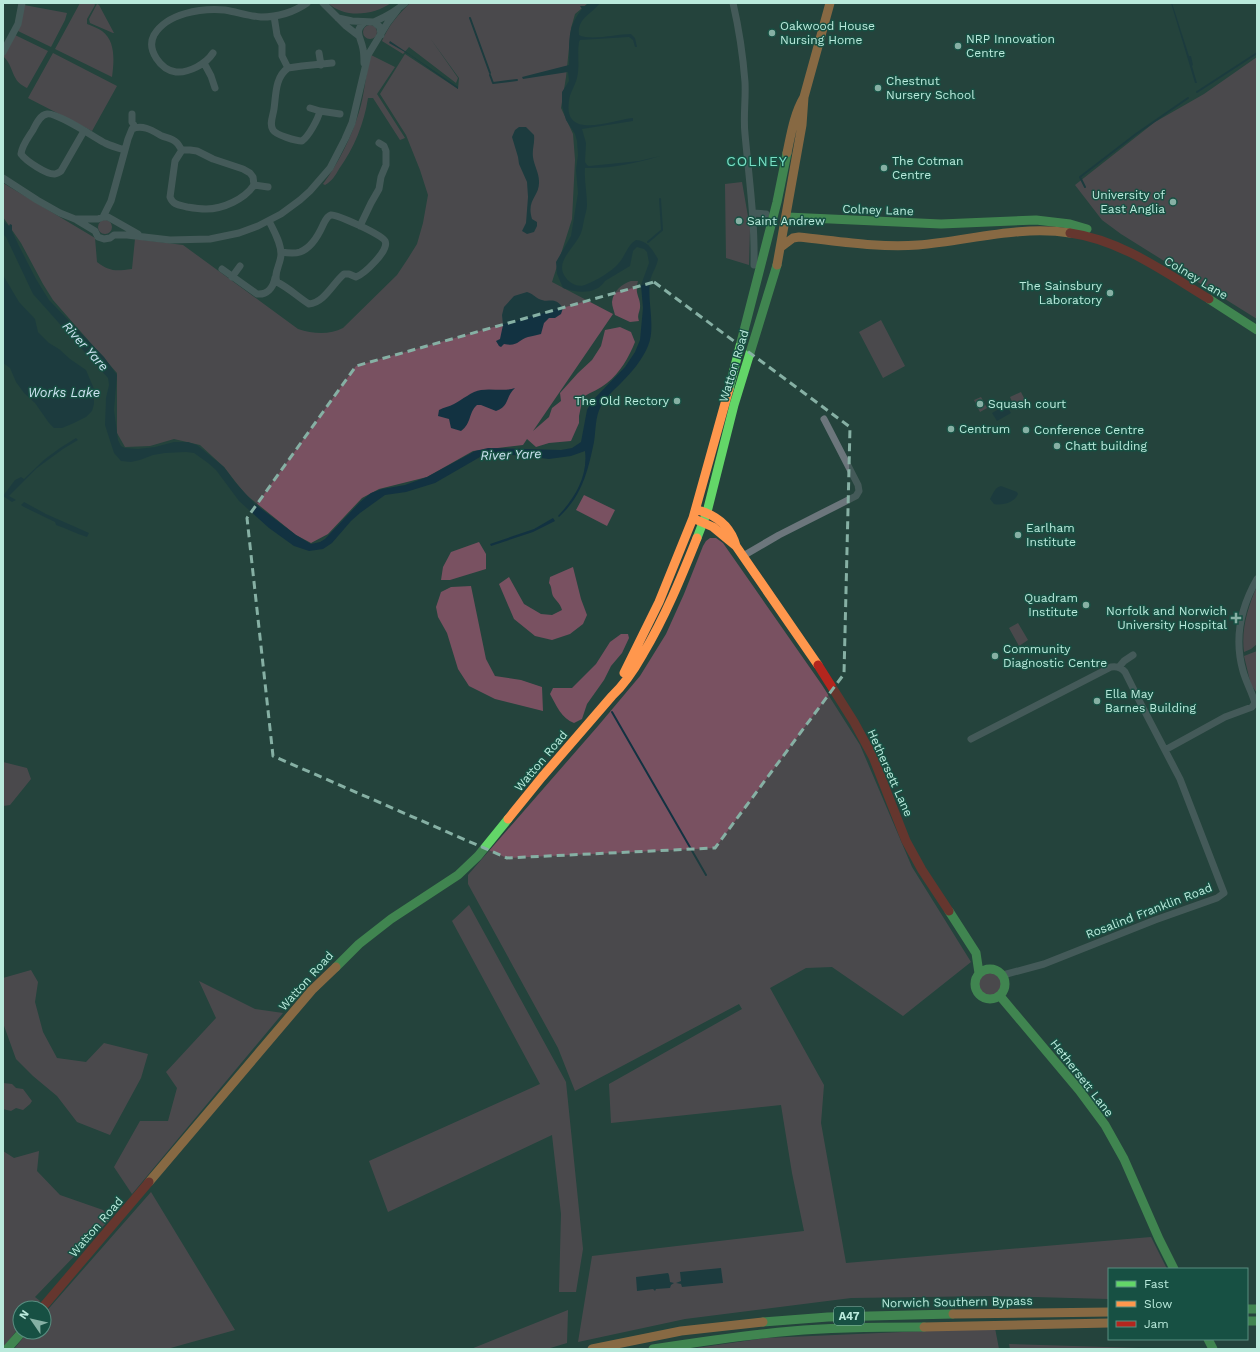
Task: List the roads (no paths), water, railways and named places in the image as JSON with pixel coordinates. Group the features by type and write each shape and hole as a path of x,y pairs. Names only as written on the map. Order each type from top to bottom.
{"main road":[{"name":"Watton Road","path":"733,375 776,206 792,130 799,106 804,97 830,3"},
{"name":"Watton Road","path":"49,1300 312,990 359,944 392,919 458,875 478,856 542,777 612,696 622,687 631,674 653,637 679,584 707,512 734,405 774,277 781,247 784,222 804,112 804,97"},
{"name":"Watton Road","path":"776,206 784,222"},
{"name":"Colney Lane","path":"784,222 836,221 948,224 1041,220 1062,222 1099,234 1112,240 1123,249 1218,305 1257,330"},
{"name":"Watton Road","path":"612,696 659,602 693,518 733,375 758,297 776,232 784,222"},
{"name":"Colney Lane","path":"784,222 828,239"},
{"path":"968,223 970,238"},
{"name":"Colney Lane","path":"781,247 793,238 799,237 888,246 917,245 994,234 1063,232 1080,234 1123,249"},
{"path":"696,509 707,512"},
{"name":"Hethersett Lane","path":"707,512 718,518 726,525 734,537 736,546"},
{"path":"693,518 703,522"},
{"name":"Hethersett Lane","path":"703,522 720,532 736,546 831,684 873,757 906,841 922,870 960,926 976,953 989,968 994,969 1003,975"},
{"name":"Hethersett Lane","path":"976,953 979,973 976,978 976,990 984,998 995,999 1000,996 1079,1090 1105,1125 1124,1159 1159,1239 1174,1268"},
{"path":"979,973 989,968"},
{"path":"1000,996 1006,986 1003,975"},
{"name":"Norwich Southern Bypass","path":"592,1349 660,1335 733,1324 782,1320 840,1316 1108,1312"},
{"name":"Norwich Southern Bypass","path":"653,1349 718,1339 793,1331 847,1328 1108,1324"},
{"path":"7,1349 15,1340"},
{"path":"1208,1340 1213,1349"}],"street":[{"path":"3,52 18,24 22,3"},
{"path":"213,53 204,63 182,72 172,71 165,67 156,58 153,52 153,38 161,26 176,17 193,12 223,7 260,17 274,16 291,12 308,3"},
{"path":"323,3 368,44 376,42"},
{"path":"338,18 352,22 374,22 398,9 405,3"},
{"path":"733,3 745,83 745,133 753,214 754,265"},
{"path":"3,178 60,213 75,219 94,231 98,237 104,239 110,238 114,235 141,236 170,240 210,239 239,233 269,221 300,200 330,168 352,123 368,55 398,9"},
{"path":"274,16 277,35 282,45 282,56 288,68"},
{"path":"364,67 363,49 359,37 359,29 365,22"},
{"path":"374,22 380,27 381,35"},
{"path":"319,54 321,65"},
{"path":"204,63 215,88"},
{"path":"320,111 316,122 305,139 302,141 297,141 275,133 272,129 271,126 277,88 281,76 288,68 332,63"},
{"path":"310,108 340,114"},
{"path":"84,131 61,171 56,174 49,174 26,160 21,154 22,148 40,117 46,114 52,114 84,131 115,148 125,150"},
{"path":"132,114 132,122 135,127"},
{"path":"94,231 94,225 111,201 132,128 152,129 176,142 182,150"},
{"path":"360,226 379,189 381,177 386,165 386,151 384,146 379,143"},
{"path":"182,150 197,151 213,159 242,169 250,173 253,177 254,185 244,196 212,209 176,205 171,202 170,197 175,161 182,150"},
{"path":"254,185 268,187"},
{"path":"111,201 116,230 114,235"},
{"path":"753,214 766,214"},
{"path":"275,278 277,282 289,291 300,296 309,304 314,304 320,300 344,274 349,274 356,277 361,275 376,261 386,246 386,241 383,237 360,226 331,215 327,217 320,232 305,249 299,252 281,252"},
{"path":"75,219 108,217 141,236"},
{"path":"222,269 257,294 262,295 267,293 274,282 281,252 269,221"},
{"path":"232,277 240,266"},
{"path":"743,556 779,535 856,496 859,491 858,485 824,419"},
{"path":"1165,750 1225,717 1252,707 1255,703 1243,671 1239,647 1239,635 1244,606 1257,579"},
{"path":"971,739 1111,667 1119,667 1132,655"},
{"name":"Rosalind Franklin Road","path":"1003,975 1044,964 1155,920 1217,898 1224,893 1180,779 1125,672 1119,667"}],"water":[{"name":"River Yare","path":"589,3 600,3 582,21 579,29 579,35 584,37 597,37 631,34 635,38 637,47 635,47 633,40 629,37 580,40 579,42 578,74 569,101 569,113 574,121 581,124 591,125 633,118 633,121 582,129 586,143 585,162 589,166 639,161 660,156 623,165 604,168 585,168 587,205 582,229 580,235 564,259 562,270 570,282 578,286 583,286 608,273 615,267 630,245 636,240 647,244 658,259 650,282 649,290 651,331 648,346 636,366 601,406 597,419 592,453 583,482 579,492 567,509 559,517 558,516 570,502 579,486 584,469 585,451 571,456 549,459 504,454 480,457 435,483 406,492 385,495 351,521 332,543 323,549 309,551 294,546 269,528 239,501 216,470 194,453 165,453 131,462 121,461 114,453 105,425 106,398 109,385 108,378 33,294 6,237 3,234 3,221 9,226 10,224 12,225 12,231 19,246 49,300 104,357 117,375 114,410 118,440 121,446 125,448 138,449 155,447 174,442 188,442 197,445 224,467 235,482 255,504 296,535 311,544 325,539 360,502 371,493 382,489 405,485 427,477 475,451 488,448 561,450 572,448 581,442 587,410 592,401 625,367 635,352 640,340 643,308 641,285 649,263 647,252 644,249 637,247 633,251 630,266 605,281 597,289 580,292 563,288 557,274 556,262 571,236 578,193 576,170 578,155 577,141 575,134 566,120 562,106 562,92 569,81 568,72 523,79 522,77 569,65 569,42 571,29 582,9 580,6 585,6"},
{"path":"1171,3 1189,56 1191,56 1197,83 1195,83"},
{"path":"390,41 458,87 458,89 410,55 389,43"},
{"path":"519,127 526,127 534,135 533,157 539,178 539,186 531,207 532,219 537,222 537,226 534,232 527,234 522,231 526,223 528,197 527,182 519,164 512,137 515,130"},
{"name":"Works Lake","path":"3,275 19,302 35,319 38,332 49,343 86,370 94,389 94,404 92,411 86,417 62,428 54,428 35,403 24,393 16,382 10,368 3,363"},
{"path":"527,292 539,299 557,302 563,308 561,314 555,318 549,318 544,323 541,334 525,338 512,345 504,344 501,347 496,341 500,339 503,325 502,315 504,307 514,296"},
{"path":"515,388 506,404 496,411 481,405 477,405 472,411 467,425 461,431 451,428 449,419 438,416 439,410 478,391 506,390"},
{"path":"1006,405 1011,413 997,421 992,413"},
{"path":"76,438 78,440 37,468 9,496 16,500 12,502 3,496 15,480 21,477 24,479 45,459"},
{"path":"1001,486 1017,492 1018,494 1008,503 994,504 990,499 996,489"},
{"path":"24,502 46,514 89,533 87,537 56,525 55,522 21,505"},
{"path":"553,518 555,521 533,532 491,546 490,544 534,529"},
{"path":"721,1268 723,1283 682,1287 681,1284 676,1283 681,1281 680,1272"},
{"path":"668,1273 670,1282 674,1283 670,1288 656,1289 655,1291 653,1289 637,1291 636,1277"}],"waterway":[{"path":"470,18 490,73"},
{"path":"1197,92 1257,53"},
{"path":"490,75 493,83 517,80"},
{"path":"1085,187 1080,177 1136,134 1188,98"},
{"path":"648,242 662,230 660,199"},
{"path":"612,712 706,875"}],"place":[{"name":"Oakwood House Nursing Home","path":"772,33"},
{"name":"NRP Innovation Centre","path":"958,46"},
{"name":"Chestnut Nursery School","path":"878,88"},
{"name":"The Cotman Centre","path":"884,168"},
{"name":"University of East Anglia","path":"1173,202"},
{"name":"Saint Andrew","path":"739,221"},
{"name":"The Sainsbury Laboratory","path":"1110,293"},
{"name":"The Old Rectory","path":"677,401"},
{"name":"Squash court","path":"980,404"},
{"name":"Centrum","path":"951,429"},
{"name":"Conference Centre","path":"1026,430"},
{"name":"Chatt building","path":"1057,446"},
{"name":"Earlham Institute","path":"1018,535"},
{"name":"Quadram Institute","path":"1086,605"},
{"name":"Norfolk and Norwich University Hospital","path":"1236,618"},
{"name":"Community Diagnostic Centre","path":"995,656"},
{"name":"Ella May Barnes Building","path":"1097,701"}],"district":[{"name":"COLNEY","path":"757,161"}]}
